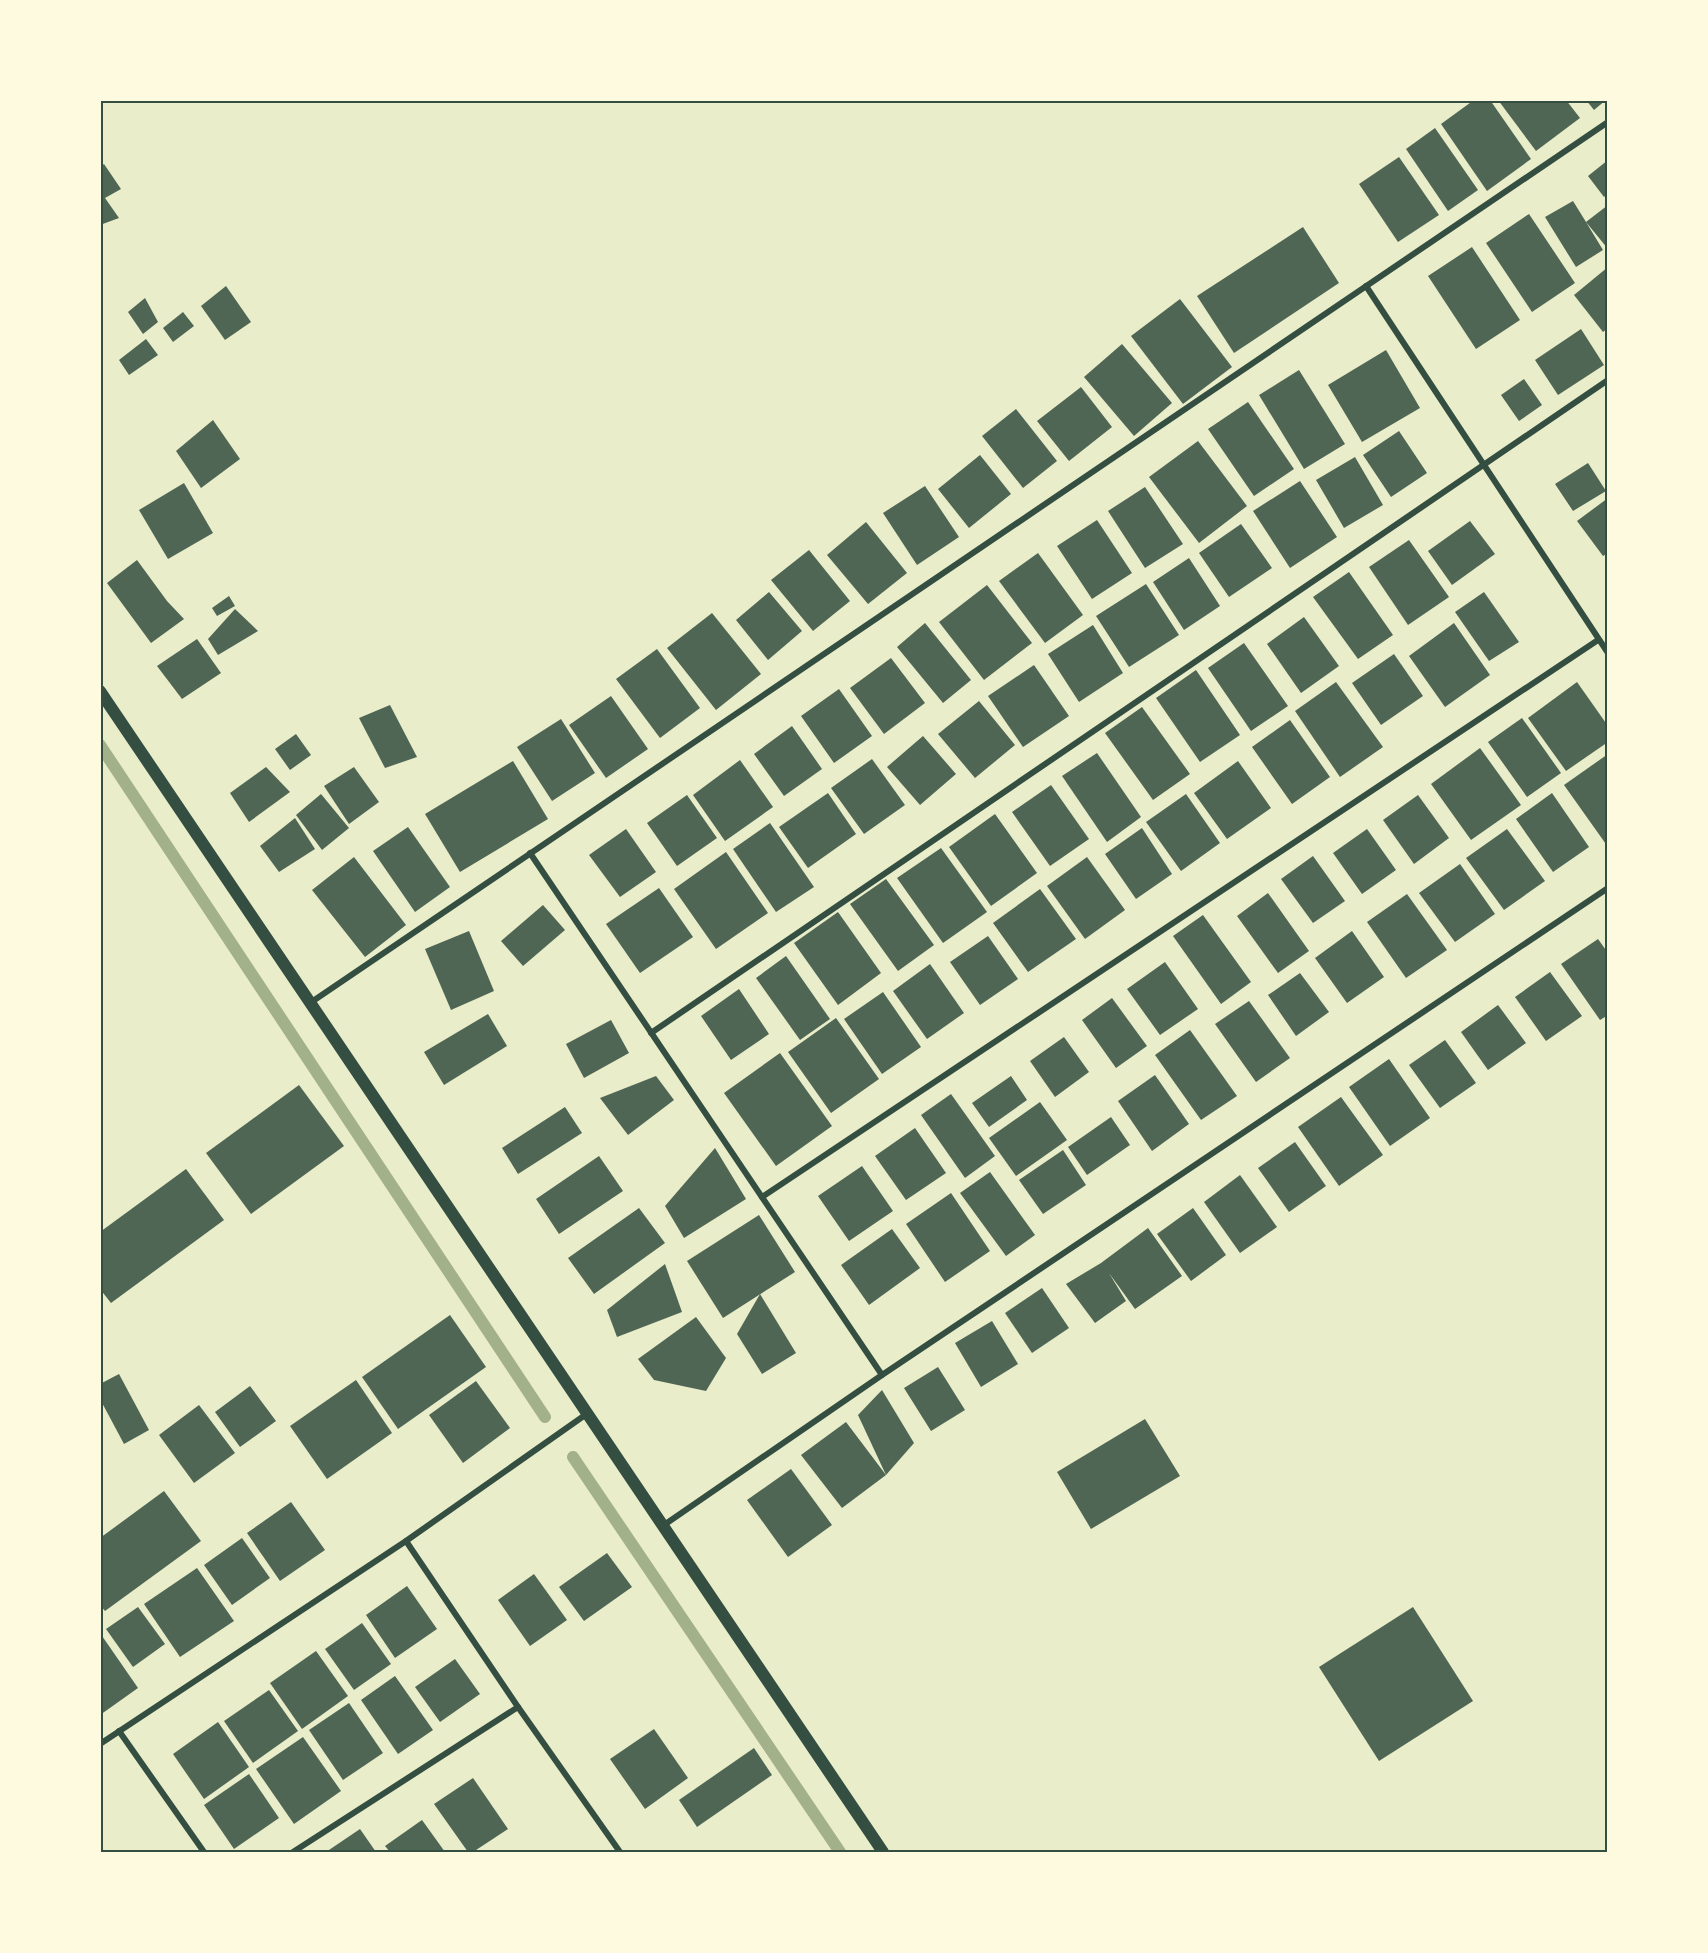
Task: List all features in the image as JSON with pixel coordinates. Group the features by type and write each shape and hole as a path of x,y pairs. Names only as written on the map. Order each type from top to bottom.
{"main road":[{"path":"100,691 883,1852"}],"street":[{"path":"309,1004 1608,122"},
{"path":"1366,285 1608,653"},
{"path":"651,1033 1608,380"},
{"path":"762,1197 1598,640"},
{"path":"530,853 882,1375"},
{"path":"664,1525 882,1375 1608,888"},
{"path":"100,1744 406,1541 588,1413"},
{"path":"406,1541 518,1707 620,1852"},
{"path":"293,1852 518,1707"},
{"path":"119,1731 204,1852"}],"building":[{"path":"1474,100 1490,100 1531,159 1487,191 1441,124"},
{"path":"1498,100 1566,100 1580,118 1536,151"},
{"path":"1586,100 1606,100 1594,110"},
{"path":"1435,128 1478,190 1448,211 1406,149"},
{"path":"1399,157 1439,215 1398,242 1359,184"},
{"path":"1608,160 1608,194 1604,197 1588,176"},
{"path":"104,164 121,189 105,198 119,218 100,225 100,167"},
{"path":"1573,201 1603,250 1576,267 1545,217"},
{"path":"1608,205 1608,249 1586,222"},
{"path":"1529,214 1575,283 1532,312 1486,243"},
{"path":"1303,227 1339,283 1234,353 1197,296"},
{"path":"1472,247 1520,320 1476,349 1428,276"},
{"path":"1608,267 1608,328 1603,332 1574,295"},
{"path":"226,286 251,322 225,340 201,306"},
{"path":"145,298 158,322 143,334 128,312"},
{"path":"1180,299 1232,367 1183,404 1131,336"},
{"path":"183,312 194,326 173,342 163,328"},
{"path":"1581,329 1604,365 1558,395 1535,360"},
{"path":"146,339 158,355 129,375 119,360"},
{"path":"1122,344 1172,403 1134,436 1084,377"},
{"path":"1386,350 1420,408 1362,442 1328,385"},
{"path":"1299,370 1345,444 1304,469 1259,395"},
{"path":"1524,379 1542,405 1519,421 1501,395"},
{"path":"1081,387 1112,427 1069,461 1037,421"},
{"path":"1248,402 1294,469 1254,496 1208,429"},
{"path":"1016,409 1057,461 1023,488 982,436"},
{"path":"213,420 240,459 201,488 176,451"},
{"path":"1399,431 1427,473 1391,497 1363,455"},
{"path":"1198,441 1247,506 1199,543 1149,477"},
{"path":"980,455 1011,494 969,528 938,489"},
{"path":"1355,457 1383,505 1344,528 1316,480"},
{"path":"1588,463 1606,491 1573,511 1555,484"},
{"path":"1300,481 1337,537 1290,568 1253,511"},
{"path":"184,483 213,533 168,559 139,510"},
{"path":"925,486 959,537 917,565 883,513"},
{"path":"1145,487 1183,544 1145,568 1108,511"},
{"path":"1608,498 1608,553 1603,556 1577,521"},
{"path":"1097,520 1132,573 1092,599 1057,546"},
{"path":"1470,521 1495,554 1452,585 1428,551"},
{"path":"866,522 907,573 868,604 827,555"},
{"path":"1241,524 1272,568 1229,597 1199,553"},
{"path":"1409,540 1449,597 1408,625 1369,567"},
{"path":"809,550 850,601 813,631 771,580"},
{"path":"1038,553 1083,615 1045,643 999,581"},
{"path":"1189,558 1220,606 1184,630 1153,582"},
{"path":"137,560 167,601 184,619 151,643 107,583"},
{"path":"1349,572 1393,635 1358,659 1313,597"},
{"path":"1146,584 1179,635 1129,667 1096,616"},
{"path":"987,585 1032,643 984,680 939,622"},
{"path":"769,592 802,631 768,660 736,620"},
{"path":"1484,592 1519,642 1489,661 1455,612"},
{"path":"229,596 235,606 217,616 212,608"},
{"path":"235,609 258,631 218,655 208,639"},
{"path":"712,613 761,674 716,710 667,648"},
{"path":"1304,617 1339,666 1301,693 1267,644"},
{"path":"925,623 971,680 943,703 897,647"},
{"path":"1454,623 1490,675 1445,707 1409,656"},
{"path":"1093,625 1123,673 1079,702 1048,654"},
{"path":"197,639 221,673 182,699 157,666"},
{"path":"1244,643 1288,706 1251,731 1208,668"},
{"path":"657,649 700,708 660,738 616,679"},
{"path":"1394,654 1423,696 1381,725 1352,683"},
{"path":"891,658 925,703 884,734 850,688"},
{"path":"1034,665 1069,716 1023,747 988,696"},
{"path":"1196,670 1240,735 1200,762 1156,698"},
{"path":"1336,682 1383,747 1340,777 1295,711"},
{"path":"1577,682 1608,726 1608,742 1566,771 1528,718"},
{"path":"839,689 872,736 834,763 801,716"},
{"path":"611,696 648,749 606,778 569,725"},
{"path":"979,701 1015,745 975,778 938,734"},
{"path":"390,705 417,757 385,768 359,718"},
{"path":"1142,707 1190,774 1153,800 1105,733"},
{"path":"1522,718 1561,773 1527,797 1488,742"},
{"path":"561,719 595,773 552,801 517,747"},
{"path":"1290,720 1330,777 1292,804 1252,747"},
{"path":"792,726 822,769 784,796 754,754"},
{"path":"296,734 311,755 290,770 275,749"},
{"path":"923,736 956,774 920,805 887,767"},
{"path":"1480,748 1521,805 1471,840 1431,784"},
{"path":"1097,753 1141,817 1107,842 1062,776"},
{"path":"1608,754 1608,847 1564,785"},
{"path":"872,759 905,805 864,834 831,788"},
{"path":"740,760 773,807 725,841 693,795"},
{"path":"513,761 548,819 460,872 425,814"},
{"path":"1238,761 1271,808 1227,839 1194,793"},
{"path":"266,767 290,792 249,822 230,793"},
{"path":"354,767 379,802 349,824 324,786"},
{"path":"1051,785 1089,839 1050,866 1012,812"},
{"path":"828,793 856,834 808,868 779,827"},
{"path":"1552,793 1589,847 1553,872 1516,819"},
{"path":"321,794 349,828 322,850 296,815"},
{"path":"1186,794 1220,843 1181,871 1146,822"},
{"path":"687,795 717,838 677,866 647,823"},
{"path":"1418,795 1449,838 1414,864 1383,820"},
{"path":"995,814 1037,873 991,906 949,847"},
{"path":"295,818 315,849 279,872 260,846"},
{"path":"770,823 814,887 776,912 733,849"},
{"path":"408,827 450,887 415,912 373,851"},
{"path":"1142,828 1172,874 1136,899 1105,854"},
{"path":"626,829 656,872 620,897 589,855"},
{"path":"1367,829 1396,870 1362,894 1333,853"},
{"path":"1507,829 1545,881 1504,910 1466,858"},
{"path":"941,848 987,912 943,943 897,878"},
{"path":"726,852 768,913 716,949 674,889"},
{"path":"1313,856 1345,901 1313,923 1281,879"},
{"path":"354,857 406,925 365,957 312,890"},
{"path":"1087,857 1125,910 1085,939 1047,886"},
{"path":"1460,864 1495,914 1455,942 1419,893"},
{"path":"886,879 934,945 898,971 850,904"},
{"path":"659,888 693,937 640,973 606,924"},
{"path":"1040,889 1076,939 1028,972 993,923"},
{"path":"1268,893 1309,951 1278,973 1237,916"},
{"path":"1407,894 1447,950 1406,978 1367,922"},
{"path":"543,905 565,930 523,966 501,941"},
{"path":"838,912 881,973 838,1005 794,943"},
{"path":"1203,915 1251,982 1221,1004 1173,936"},
{"path":"469,931 494,991 451,1010 425,949"},
{"path":"1352,931 1384,977 1347,1003 1315,958"},
{"path":"988,936 1018,979 980,1005 950,962"},
{"path":"1598,939 1608,953 1608,1015 1600,1020 1561,964"},
{"path":"786,956 830,1019 800,1040 756,978"},
{"path":"1165,962 1198,1009 1160,1035 1127,989"},
{"path":"930,964 964,1013 927,1039 893,991"},
{"path":"1550,972 1582,1016 1546,1041 1515,997"},
{"path":"1300,973 1329,1012 1296,1036 1268,995"},
{"path":"739,989 769,1034 731,1060 701,1016"},
{"path":"883,992 921,1047 882,1074 844,1019"},
{"path":"1112,998 1147,1046 1116,1068 1082,1020"},
{"path":"1249,1001 1290,1058 1256,1082 1215,1024"},
{"path":"1498,1005 1526,1043 1488,1070 1461,1032"},
{"path":"488,1014 507,1046 444,1085 424,1052"},
{"path":"836,1018 879,1079 831,1113 788,1052"},
{"path":"611,1020 629,1053 584,1078 566,1044"},
{"path":"1190,1030 1237,1096 1201,1120 1155,1055"},
{"path":"1064,1037 1089,1072 1055,1097 1030,1061"},
{"path":"1445,1040 1476,1083 1440,1108 1409,1065"},
{"path":"780,1053 832,1126 776,1166 724,1093"},
{"path":"1389,1059 1430,1118 1390,1146 1349,1087"},
{"path":"1155,1075 1189,1124 1152,1151 1118,1101"},
{"path":"656,1076 674,1100 628,1135 600,1098"},
{"path":"1011,1076 1027,1100 989,1127 972,1103"},
{"path":"299,1085 344,1146 251,1214 206,1153"},
{"path":"951,1094 995,1156 965,1178 921,1115"},
{"path":"1341,1097 1383,1155 1339,1186 1298,1127"},
{"path":"1040,1102 1067,1140 1016,1176 989,1138"},
{"path":"565,1107 582,1133 518,1174 502,1148"},
{"path":"1111,1117 1130,1145 1087,1175 1068,1147"},
{"path":"915,1128 946,1173 906,1200 875,1156"},
{"path":"1295,1142 1326,1186 1289,1212 1258,1168"},
{"path":"715,1148 746,1199 684,1238 665,1206"},
{"path":"1063,1150 1086,1185 1043,1214 1019,1180"},
{"path":"599,1156 623,1191 559,1234 536,1199"},
{"path":"862,1166 893,1211 849,1241 818,1196"},
{"path":"186,1169 224,1220 111,1303 100,1289 100,1232"},
{"path":"990,1172 1035,1235 1006,1256 960,1193"},
{"path":"1240,1175 1277,1227 1240,1253 1204,1202"},
{"path":"951,1193 990,1251 945,1282 906,1224"},
{"path":"639,1208 665,1243 594,1294 568,1258"},
{"path":"1193,1208 1226,1255 1191,1281 1157,1234"},
{"path":"759,1215 795,1272 723,1318 687,1261"},
{"path":"1148,1228 1182,1276 1135,1309 1109,1273 1126,1301 1095,1323 1066,1284 1101,1263"},
{"path":"892,1229 920,1268 869,1305 841,1265"},
{"path":"665,1264 682,1312 617,1337 607,1310"},
{"path":"1042,1288 1069,1328 1032,1353 1005,1313"},
{"path":"760,1294 796,1353 762,1374 737,1334"},
{"path":"450,1315 486,1367 398,1429 362,1377"},
{"path":"696,1317 726,1358 706,1391 654,1380 638,1359"},
{"path":"992,1321 1018,1364 981,1387 955,1343"},
{"path":"938,1367 965,1410 931,1431 904,1388"},
{"path":"119,1374 149,1430 124,1444 100,1399 100,1384"},
{"path":"356,1380 392,1433 327,1479 290,1426"},
{"path":"476,1381 510,1428 463,1463 429,1415"},
{"path":"250,1386 276,1421 240,1447 215,1412"},
{"path":"882,1390 914,1443 886,1475 858,1415"},
{"path":"199,1405 235,1453 194,1483 159,1435"},
{"path":"1145,1419 1180,1476 1091,1529 1057,1472"},
{"path":"846,1422 886,1475 842,1508 801,1455"},
{"path":"791,1469 832,1525 788,1557 747,1500"},
{"path":"164,1491 201,1541 105,1611 100,1605 100,1538"},
{"path":"291,1502 325,1550 280,1581 247,1533"},
{"path":"242,1538 270,1578 232,1605 204,1565"},
{"path":"607,1553 632,1587 584,1621 559,1587"},
{"path":"197,1568 234,1621 180,1657 144,1604"},
{"path":"534,1574 567,1620 530,1646 498,1600"},
{"path":"407,1586 437,1629 395,1658 366,1615"},
{"path":"138,1607 165,1644 133,1667 106,1629"},
{"path":"1413,1607 1473,1701 1379,1761 1319,1667"},
{"path":"362,1623 391,1664 354,1690 325,1649"},
{"path":"100,1633 138,1688 100,1715"},
{"path":"316,1651 348,1696 302,1729 270,1683"},
{"path":"455,1659 480,1694 440,1722 415,1687"},
{"path":"395,1676 433,1730 398,1754 361,1700"},
{"path":"269,1690 298,1731 253,1763 224,1721"},
{"path":"349,1703 383,1753 343,1780 309,1730"},
{"path":"218,1722 249,1767 204,1799 173,1754"},
{"path":"654,1729 688,1778 645,1809 610,1759"},
{"path":"303,1737 341,1791 294,1824 256,1769"},
{"path":"754,1748 772,1775 697,1827 679,1800"},
{"path":"249,1774 279,1818 234,1849 204,1805"},
{"path":"473,1778 508,1829 473,1852 468,1852 434,1804"},
{"path":"422,1820 445,1852 390,1852 385,1846"},
{"path":"360,1829 376,1852 326,1852"}],"waterway":[{"path":"100,745 545,1417"},
{"path":"573,1457 840,1852"}]}
